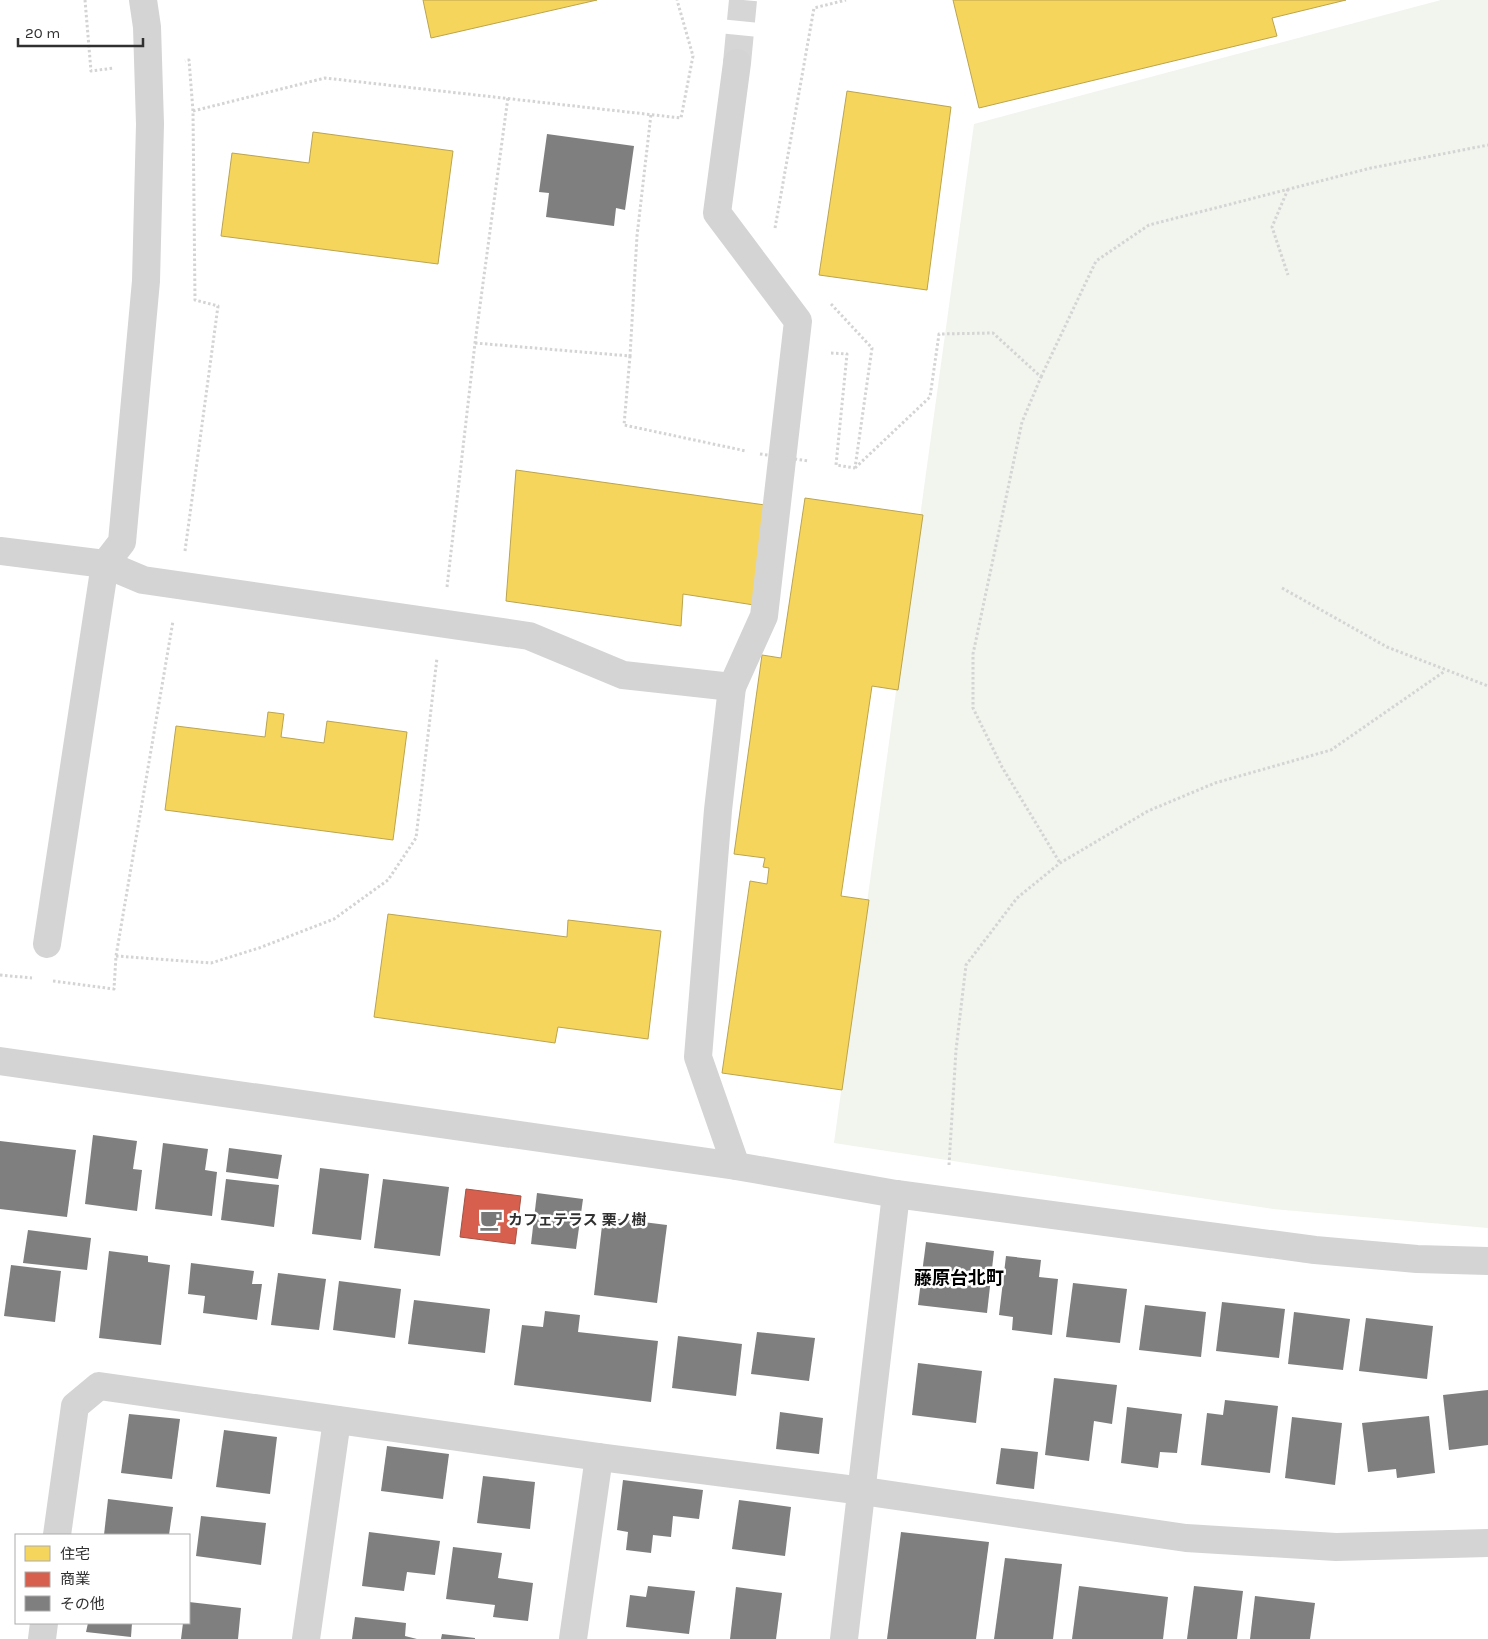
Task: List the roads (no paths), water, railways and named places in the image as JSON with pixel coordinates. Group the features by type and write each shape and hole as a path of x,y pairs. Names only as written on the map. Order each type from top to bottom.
{"street":[{"path":"47,944 105,564 122,542 146,281 150,124 147,27 143,0"},
{"path":"736,1166 698,1057 718,810 732,687 764,616 798,321 717,213 737,63"},
{"path":"0,551 105,564 143,580 529,636 623,675 732,687"},
{"path":"0,1061 736,1166 896,1194 1315,1250 1417,1259 1488,1261"},
{"path":"844,1639 863,1491 896,1194"},
{"path":"56,1534 75,1406 99,1386 599,1457 863,1491 1186,1538 1336,1547 1488,1544"},
{"path":"306,1639 337,1420"},
{"path":"573,1639 599,1457"},
{"path":"42,1639 44,1624"}],"tunnel":[{"path":"737,63 743,0"}],"place":[{"name":"カフェテラス 栗ノ樹","path":"491,1220"}],"district":[{"name":"藤原台北町","path":"959,1278"}]}
